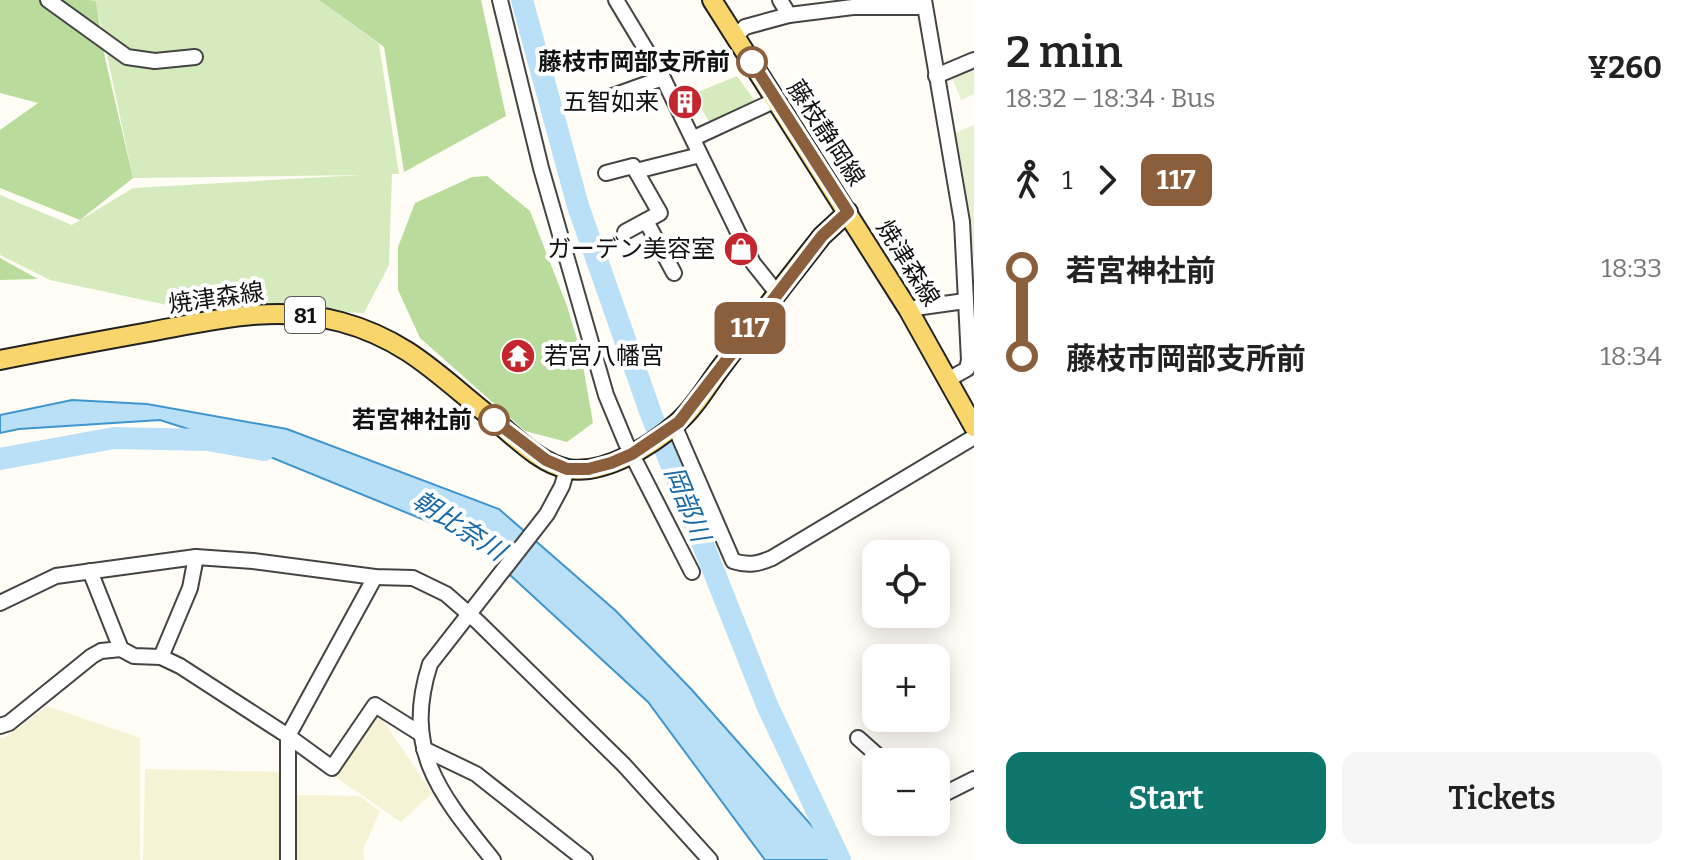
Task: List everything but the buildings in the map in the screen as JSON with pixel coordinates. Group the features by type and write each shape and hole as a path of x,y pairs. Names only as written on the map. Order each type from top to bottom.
{"main road":[{"name":"藤枝静岡線","path":"712,0 848,212"},
{"name":"焼津森線","path":"0,360 247,313 293,313 340,321 377,334 406,349 546,460 567,469 588,469 611,463 635,451 672,427 822,236 848,212 908,309 974,427"}],"street":[{"path":"48,0 127,57 155,61 195,57"},
{"path":"500,0 541,168 606,395 692,572"},
{"path":"616,0 663,78 753,263 777,293"},
{"path":"780,0 789,15"},
{"path":"736,36 745,27 789,15 853,7 924,4 962,222 969,365 949,379"},
{"path":"936,76 974,60"},
{"path":"590,104 663,78"},
{"path":"694,138 776,100"},
{"path":"636,171 700,155"},
{"path":"606,173 633,166 660,213 625,232"},
{"path":"646,221 674,273"},
{"path":"908,309 965,301"},
{"path":"672,427 733,561 751,565 772,558 974,437"},
{"path":"493,860 444,795 423,741 419,711 421,692 430,664 557,499 567,469"},
{"path":"0,603 56,576 196,557 375,577 413,578 472,608 624,765 710,860"},
{"path":"161,657 190,588 196,557"},
{"path":"90,571 121,649"},
{"path":"288,860 288,736 375,577"},
{"path":"0,726 9,723 92,656 101,651 121,649 134,656 161,657 180,666 332,768 375,705 423,741 476,774 585,860"},
{"path":"858,738 869,748"},
{"path":"950,791 974,779"}],"shaded area":[{"path":"47,706 140,738 140,860 0,860 0,737 4,738"},
{"path":"378,713 432,793 401,822 334,776"},
{"path":"145,769 284,772 282,860 143,860"},
{"path":"294,795 359,796 380,811 363,849 364,860 295,860"}],"green space":[{"path":"0,0 96,2 105,58 133,178 80,220 0,188 0,130 38,103 0,93"},
{"path":"89,0 319,0 379,44 399,174 392,174 389,265 364,313 167,305 50,280 0,255 0,195 72,225 133,188 361,175 133,178 96,3"},
{"path":"319,0 481,0 506,116 404,172 384,47"},
{"path":"974,69 974,94 961,100 952,78"},
{"path":"737,76 757,104 711,125 693,94"},
{"path":"974,125 974,264 964,178 955,133"},
{"path":"487,176 530,211 567,306 580,349 593,423 567,442 525,431 420,338 398,290 398,247 415,203 472,177"},
{"path":"0,258 38,279 0,280"}],"water":[{"path":"72,400 147,404 287,429 499,509 616,611 692,690 821,836 837,860 765,860 648,702 471,539 253,450 160,420 19,429 0,433 0,415"}],"waterway":[{"name":"岡部川","path":"522,0 578,206 651,414 767,705 840,860"},
{"name":"朝比奈川","path":"0,459 114,438 208,440 264,450"}],"bus line":[{"name":"117","path":"494,420 546,460 567,469 588,469 632,454 679,422 822,236 848,212 752,62"}],"place":[{"name":"藤枝市岡部支所前","path":"752,62"},
{"name":"五智如来","path":"685,102"},
{"name":"ガーデン美容室","path":"741,249"},
{"name":"若宮八幡宮","path":"518,356"},
{"name":"若宮神社前","path":"494,420"}]}
